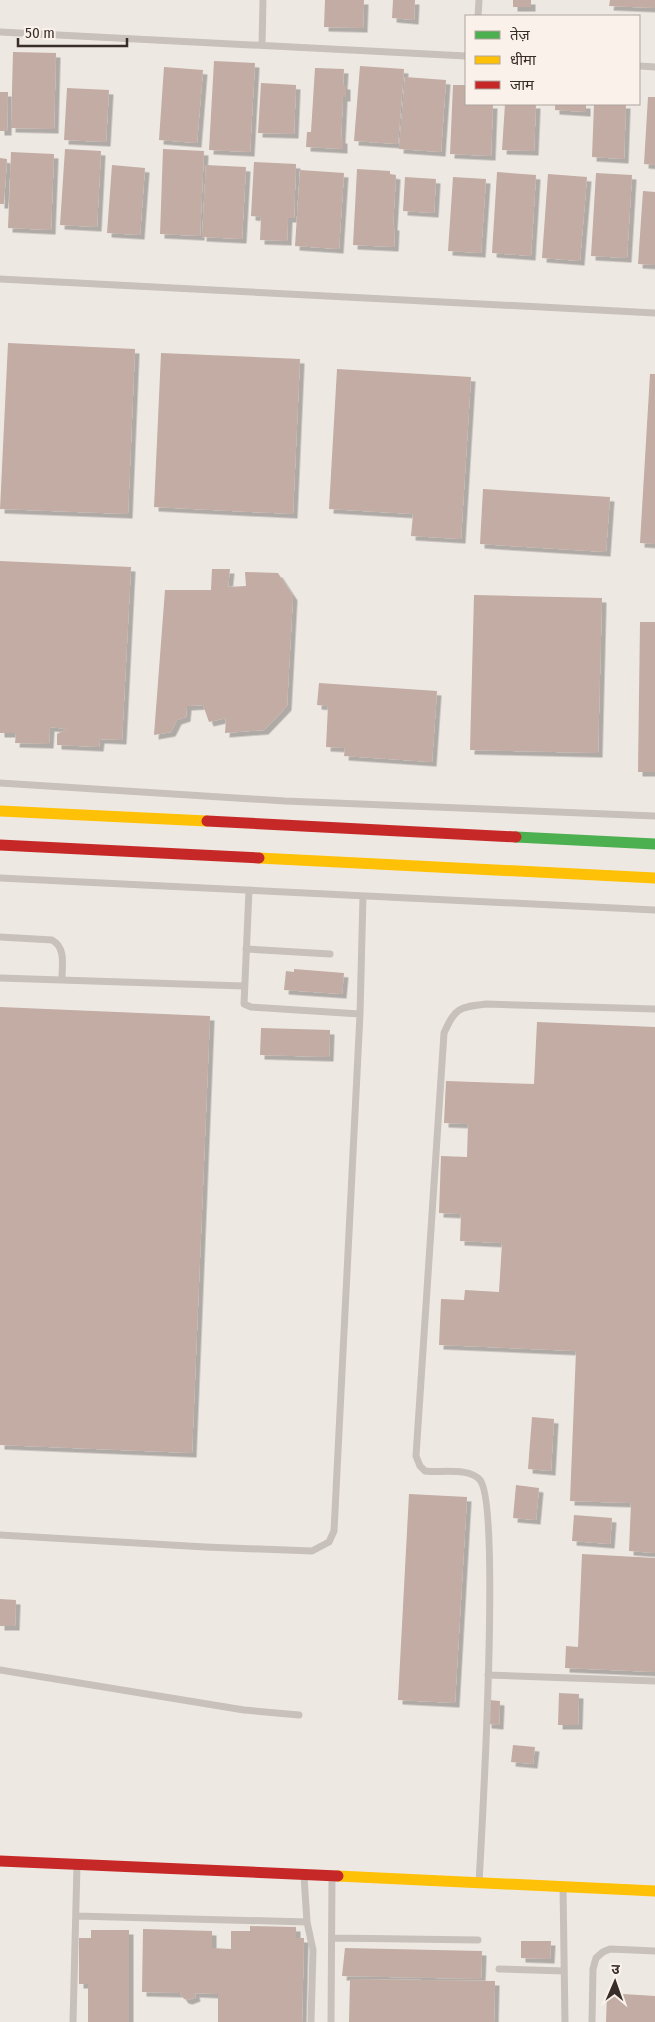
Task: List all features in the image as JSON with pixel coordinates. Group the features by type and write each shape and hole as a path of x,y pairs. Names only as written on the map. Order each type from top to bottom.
{"street":[{"path":"0,811 655,844"},
{"path":"0,845 655,878"},
{"path":"0,1861 655,1891"}],"lane":[{"path":"262,45 263,0"},
{"path":"478,0 478,15"},
{"path":"0,32 465,56"},
{"path":"640,66 655,67"},
{"path":"0,279 655,313"},
{"path":"0,783 285,801 655,816"},
{"path":"0,878 655,910"},
{"path":"249,890 244,1004 251,1007 360,1014"},
{"path":"0,1535 205,1548 312,1551 329,1542 334,1531 360,1014 363,896"},
{"path":"0,937 52,940 59,944 62,950 62,978"},
{"path":"246,949 330,954"},
{"path":"0,978 62,978 244,986"},
{"path":"479,1883 488,1675 489,1550 486,1499 484,1486 479,1478 466,1473 425,1471 420,1466 416,1456 444,1033 452,1016 465,1006 486,1004 655,1009"},
{"path":"0,1670 244,1710 298,1715"},
{"path":"488,1675 655,1681"},
{"path":"72,2022 77,1865"},
{"path":"304,1875 307,1922 313,1950 311,2022"},
{"path":"331,2022 332,1876"},
{"path":"563,1887 565,2022"},
{"path":"76,1916 307,1922"},
{"path":"332,1938 478,1940"},
{"path":"592,2022 593,1969 596,1958 602,1952 610,1949 655,1951"},
{"path":"499,1968 564,1971"}],"building":[{"path":"325,0 364,0 363,28 324,27"},
{"path":"393,0 415,0 414,20 392,18"},
{"path":"513,0 531,0 531,7 513,7"},
{"path":"610,0 655,0 655,8 609,6"},
{"path":"13,52 56,53 54,129 11,128"},
{"path":"214,61 255,63 250,152 209,150"},
{"path":"360,66 404,69 398,144 354,141"},
{"path":"164,67 203,70 197,143 159,140"},
{"path":"315,68 344,69 343,85 346,85 346,97 343,97 341,139 343,139 343,149 306,147 307,132 311,132"},
{"path":"405,77 446,80 441,152 399,149"},
{"path":"261,83 296,85 294,134 258,133"},
{"path":"453,85 465,85 465,105 493,105 491,156 450,154"},
{"path":"67,88 109,90 106,142 64,140"},
{"path":"0,92 8,92 7,131 0,131"},
{"path":"648,97 655,97 655,165 644,164"},
{"path":"505,105 536,105 534,151 502,150"},
{"path":"555,105 586,105 586,112 555,110"},
{"path":"594,105 626,105 624,159 592,157"},
{"path":"65,149 101,151 97,227 60,225"},
{"path":"163,149 204,151 200,236 160,234"},
{"path":"11,152 54,154 51,230 8,228"},
{"path":"0,158 7,159 4,204 0,204"},
{"path":"254,162 296,164 294,218 288,218 287,241 260,240 261,217 251,216"},
{"path":"112,165 145,168 140,235 107,233"},
{"path":"206,165 246,167 242,239 202,237"},
{"path":"357,169 390,171 390,174 396,175 393,226 395,226 394,247 353,245"},
{"path":"300,170 344,173 339,249 295,246"},
{"path":"497,172 536,175 531,256 492,253"},
{"path":"596,173 632,175 627,258 591,256"},
{"path":"548,174 587,177 580,261 542,258"},
{"path":"405,177 436,179 434,213 403,211"},
{"path":"453,177 486,179 481,253 448,251"},
{"path":"643,191 655,192 655,265 638,264"},
{"path":"8,343 135,349 128,514 0,509"},
{"path":"161,353 300,359 293,514 154,507"},
{"path":"337,369 471,377 461,539 411,536 413,514 329,509"},
{"path":"650,374 655,374 655,544 640,543"},
{"path":"483,489 610,497 606,552 480,544"},
{"path":"0,561 131,567 122,740 100,739 99,747 57,745 57,734 67,729 50,727 49,744 15,743 16,733 0,733"},
{"path":"212,569 230,569 228,587 246,586 245,572 278,573 293,596 287,706 264,730 225,733 226,718 209,722 203,705 187,706 186,717 177,720 171,732 154,735 165,590 211,590"},
{"path":"474,595 602,598 598,753 470,750"},
{"path":"640,622 655,622 655,772 638,772"},
{"path":"319,683 437,691 432,762 344,756 345,748 326,747 328,706 317,705"},
{"path":"294,969 344,973 342,994 284,990 286,971 294,972"},
{"path":"0,1007 210,1016 192,1453 0,1445"},
{"path":"537,1022 655,1027 655,1553 629,1551 631,1503 570,1501 576,1351 439,1345 441,1299 464,1300 465,1290 499,1292 502,1243 460,1241 461,1214 439,1213 441,1156 467,1157 468,1124 444,1123 446,1081 534,1084"},
{"path":"261,1028 330,1030 329,1057 260,1055"},
{"path":"532,1417 554,1419 551,1471 528,1469"},
{"path":"516,1485 539,1488 536,1520 513,1518"},
{"path":"409,1494 467,1497 455,1703 398,1700"},
{"path":"574,1515 612,1518 610,1544 572,1541"},
{"path":"582,1554 655,1558 655,1672 565,1668 566,1646 578,1647"},
{"path":"0,1599 16,1600 15,1626 0,1626"},
{"path":"559,1693 579,1694 578,1725 558,1725"},
{"path":"488,1700 500,1701 499,1725 487,1724"},
{"path":"513,1745 535,1747 533,1764 511,1762"},
{"path":"250,1926 296,1927 296,1938 304,1938 302,2022 218,2022 218,1994 195,1993 196,1997 188,2000 184,1999 180,1993 142,1992 143,1929 212,1931 212,1948 231,1949 231,1931 250,1931"},
{"path":"91,1930 129,1930 129,2022 88,2022 88,1984 79,1984 79,1938 91,1938"},
{"path":"521,1941 551,1941 550,1959 521,1958"},
{"path":"345,1948 482,1951 481,1979 342,1976"},
{"path":"350,1979 495,1981 494,2022 349,2022"},
{"path":"607,1993 655,1996 655,2022 606,2022"}],"traffic: fast":[{"path":"516,837 655,844"}],"traffic: slow":[{"path":"0,811 207,821"},
{"path":"259,858 655,878"},
{"path":"338,1876 655,1891"}],"traffic: jam":[{"path":"207,821 516,837"},
{"path":"0,845 259,858"},
{"path":"0,1861 338,1876"}]}
